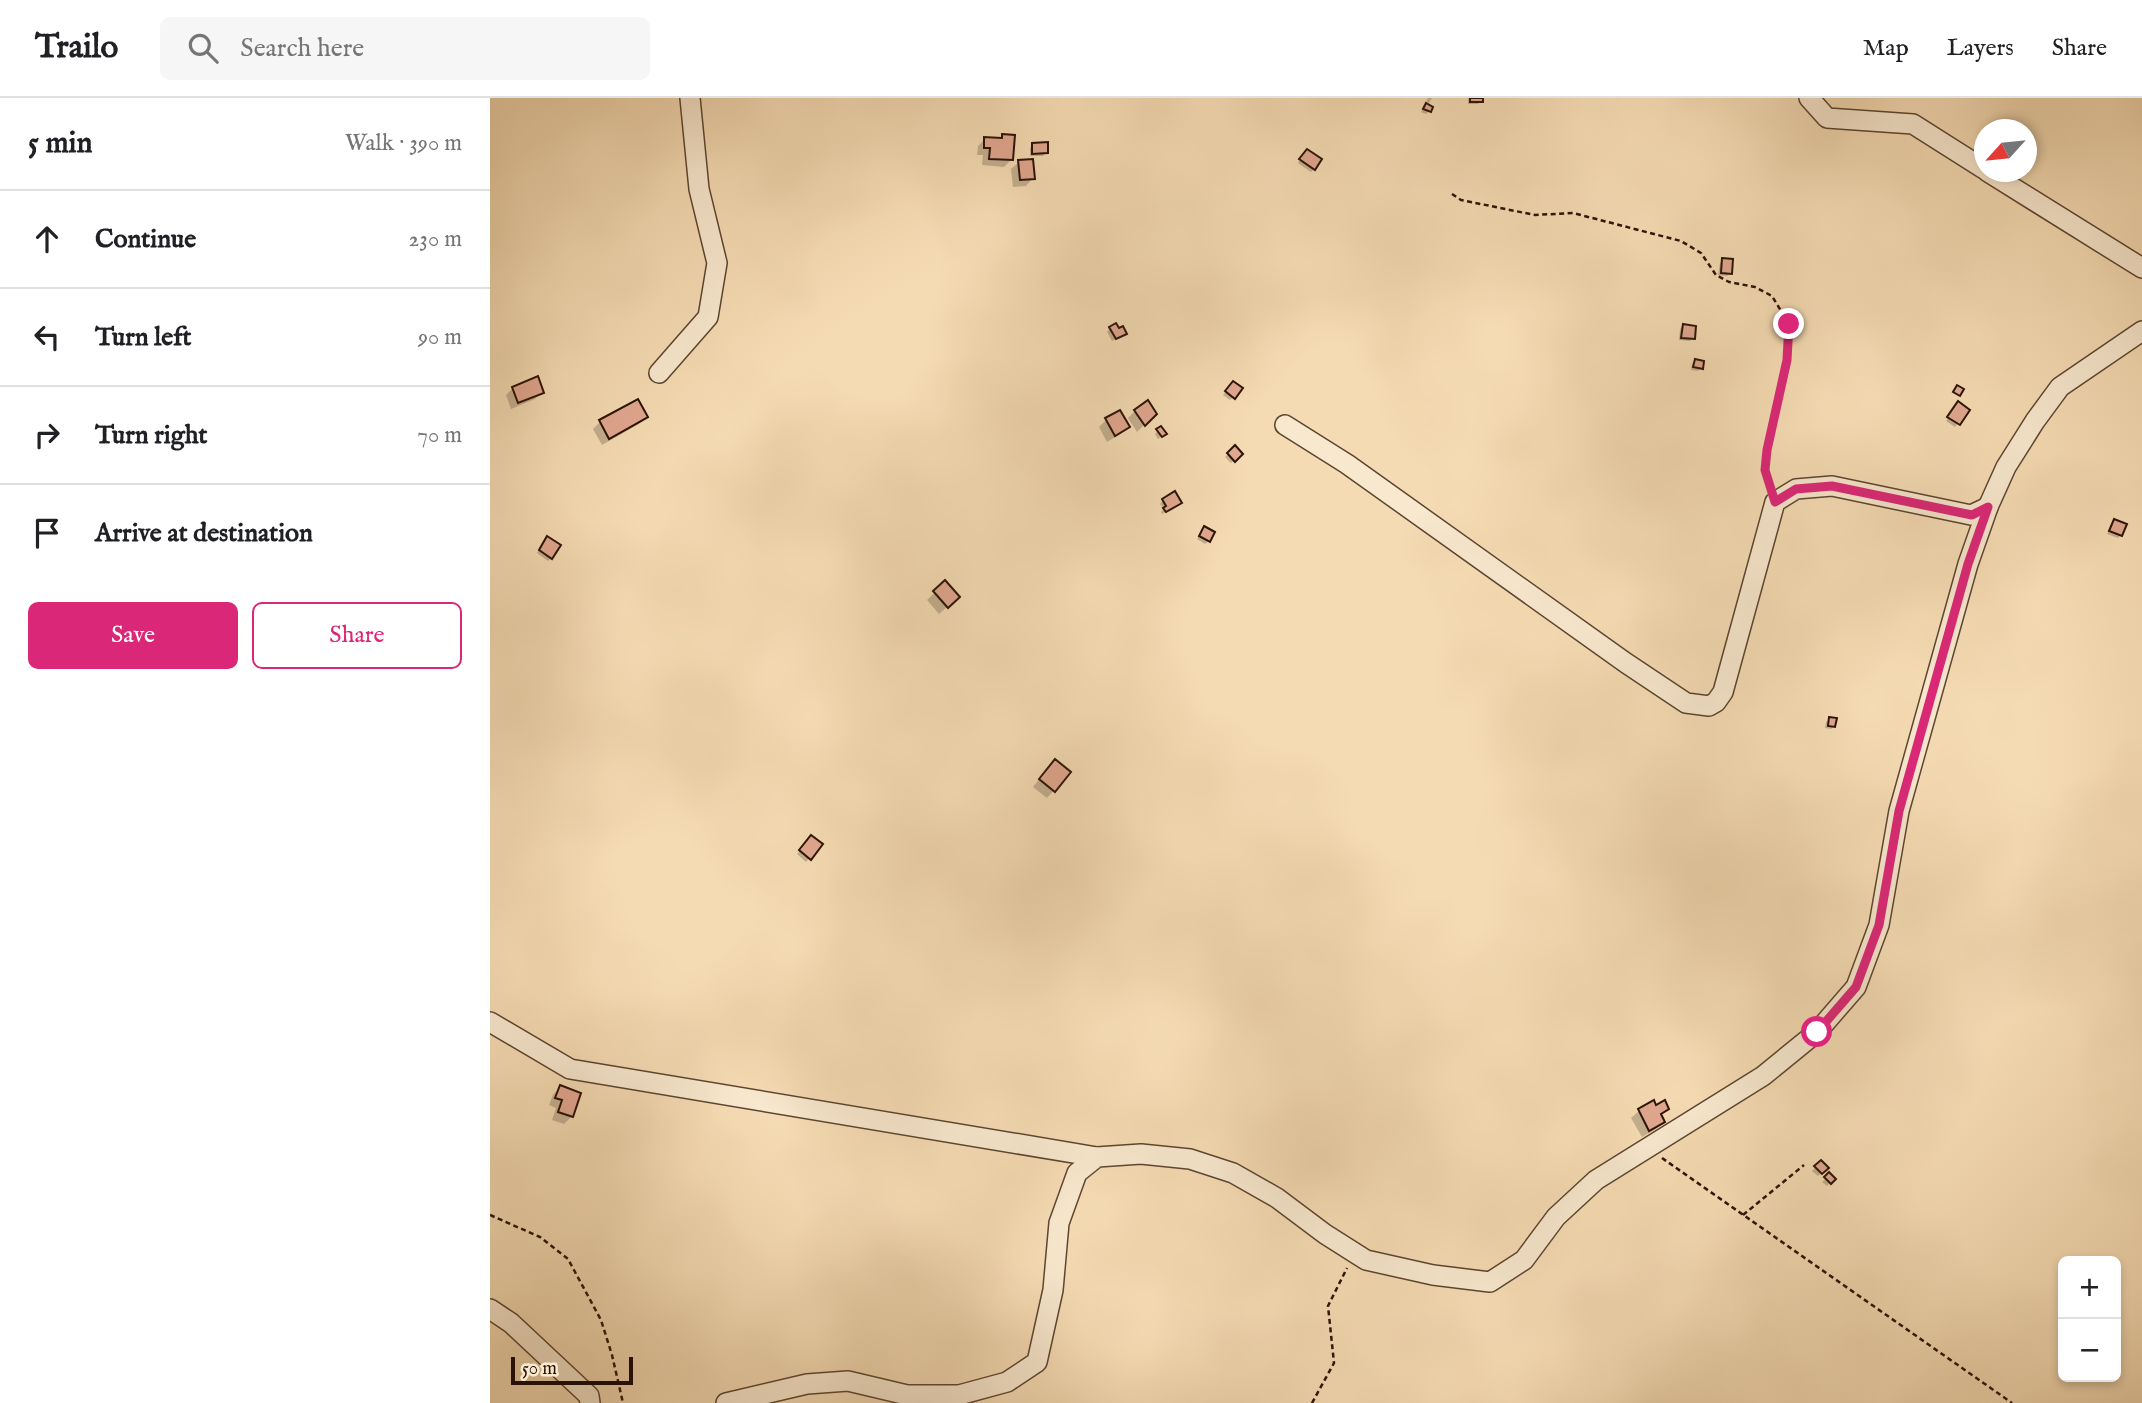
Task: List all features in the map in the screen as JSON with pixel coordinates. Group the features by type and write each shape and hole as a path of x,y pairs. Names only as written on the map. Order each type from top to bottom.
{"street":[{"path":"659,373 708,317 717,263 699,188 690,98"},
{"path":"1810,98 1827,117 1913,124 1974,162"},
{"path":"2005,182 2142,268"},
{"path":"490,1021 570,1069 1097,1157 1141,1154 1190,1160 1233,1173 1277,1198 1325,1234 1366,1260 1433,1275 1490,1282 1524,1260 1556,1217 1596,1180 1763,1076 1817,1032 1856,987 1879,925 1899,811 1968,564 1988,507 2006,467 2060,387 2142,331"},
{"path":"1285,425 1347,464 1686,703 1709,706 1716,702 1723,692 1775,502 1796,489 1832,486 1972,515 1988,507"},
{"path":"726,1403 807,1384 848,1381 907,1395 959,1395 1007,1381 1037,1362 1053,1290 1059,1223 1077,1173 1097,1157"},
{"path":"490,1310 511,1323 589,1396 590,1403"}],"path":[{"path":"1452,194 1461,200 1535,215 1573,213 1681,241 1701,253 1716,275 1729,282 1755,287 1772,296 1789,324 1787,360 1765,470 1775,502"},
{"path":"1648,1148 2012,1403"},
{"path":"1743,1215 1804,1165"},
{"path":"490,1215 540,1237 568,1259 601,1320 623,1403"},
{"path":"1312,1403 1334,1363 1328,1306 1355,1253"}],"building":[{"path":"1470,98 1483,98 1483,102 1470,102"},
{"path":"1426,103 1433,107 1431,112 1423,109"},
{"path":"1002,134 1015,135 1013,160 989,159 990,148 984,148 984,137 1002,138"},
{"path":"1048,142 1048,153 1032,154 1032,143"},
{"path":"1307,149 1322,159 1315,170 1299,159"},
{"path":"1033,159 1035,179 1020,180 1018,160"},
{"path":"1722,258 1733,259 1732,274 1721,273"},
{"path":"1116,323 1119,328 1123,326 1127,334 1116,339 1109,327"},
{"path":"1683,324 1696,326 1695,339 1681,338"},
{"path":"1695,359 1704,361 1703,369 1693,367"},
{"path":"538,376 544,393 518,403 512,387"},
{"path":"1233,381 1243,388 1235,399 1225,391"},
{"path":"1957,385 1964,389 1960,396 1953,392"},
{"path":"638,399 648,417 609,439 599,420"},
{"path":"1148,400 1157,414 1145,426 1134,410"},
{"path":"1958,401 1970,410 1960,425 1947,417"},
{"path":"1120,410 1130,427 1115,436 1105,418"},
{"path":"1161,426 1167,434 1162,437 1156,429"},
{"path":"1235,445 1243,454 1235,462 1227,453"},
{"path":"1175,491 1182,503 1166,512 1162,499"},
{"path":"2114,519 2127,524 2122,536 2109,531"},
{"path":"1204,526 1215,532 1210,542 1199,536"},
{"path":"547,536 561,545 552,559 539,550"},
{"path":"945,580 960,597 948,608 933,591"},
{"path":"1829,717 1837,718 1835,727 1828,726"},
{"path":"1055,759 1071,772 1055,792 1039,779"},
{"path":"811,835 823,844 811,860 799,850"},
{"path":"560,1085 581,1093 573,1117 558,1112 562,1100 555,1098"},
{"path":"1654,1100 1656,1105 1665,1100 1669,1109 1661,1114 1665,1122 1649,1131 1638,1109"},
{"path":"1821,1160 1829,1168 1822,1174 1814,1166"},
{"path":"1829,1172 1836,1179 1831,1184 1824,1177"}],"route":[{"path":"1789,324 1787,360 1765,470 1775,502 1796,489 1832,486 1972,515 1988,507 1968,564 1899,811 1879,925 1856,987 1817,1032"}]}
